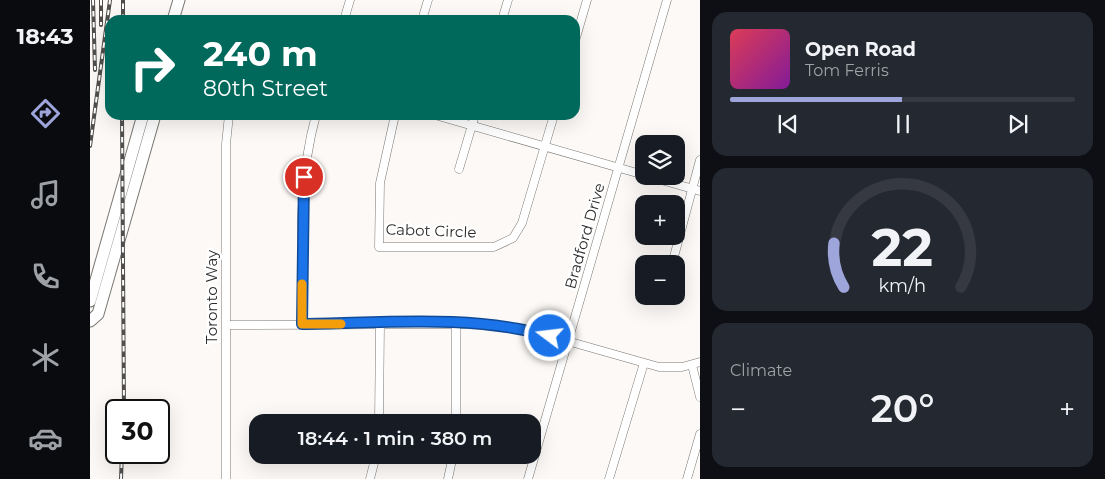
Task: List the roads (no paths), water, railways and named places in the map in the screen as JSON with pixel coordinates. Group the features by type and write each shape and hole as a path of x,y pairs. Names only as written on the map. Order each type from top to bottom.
{"main road":[{"path":"174,15 179,0"},
{"path":"90,300 142,120"},
{"path":"90,321 98,314 154,120"}],"street":[{"path":"346,15 350,0"},
{"path":"424,15 428,0"},
{"path":"504,15 508,0"},
{"path":"580,24 587,0"},
{"name":"Bradford Drive","path":"528,479 667,0"},
{"name":"Toronto Way","path":"226,479 226,144 228,120"},
{"path":"302,324 302,201 308,153 315,120"},
{"name":"Cabot Circle","path":"394,120 380,183 379,247 494,246 507,242 520,228 544,147"},
{"path":"452,120 635,173"},
{"path":"459,169 474,120"},
{"path":"544,147 552,120"},
{"path":"675,255 696,190 700,160"},
{"path":"678,185 696,190"},
{"path":"226,325 456,322 512,327 644,363 671,368 696,363 700,397"},
{"path":"456,322 456,414"},
{"path":"379,414 380,323"},
{"path":"610,479 644,363"},
{"path":"687,479 700,434"},
{"path":"370,479 374,464"},
{"path":"448,479 451,464"}],"railway":[{"path":"93,0 95,70"},
{"path":"101,0 101,25"},
{"path":"108,15 110,0"},
{"path":"123,0 123,15"},
{"path":"90,146 105,36"},
{"path":"122,120 124,399"},
{"path":"121,479 122,464"}]}
